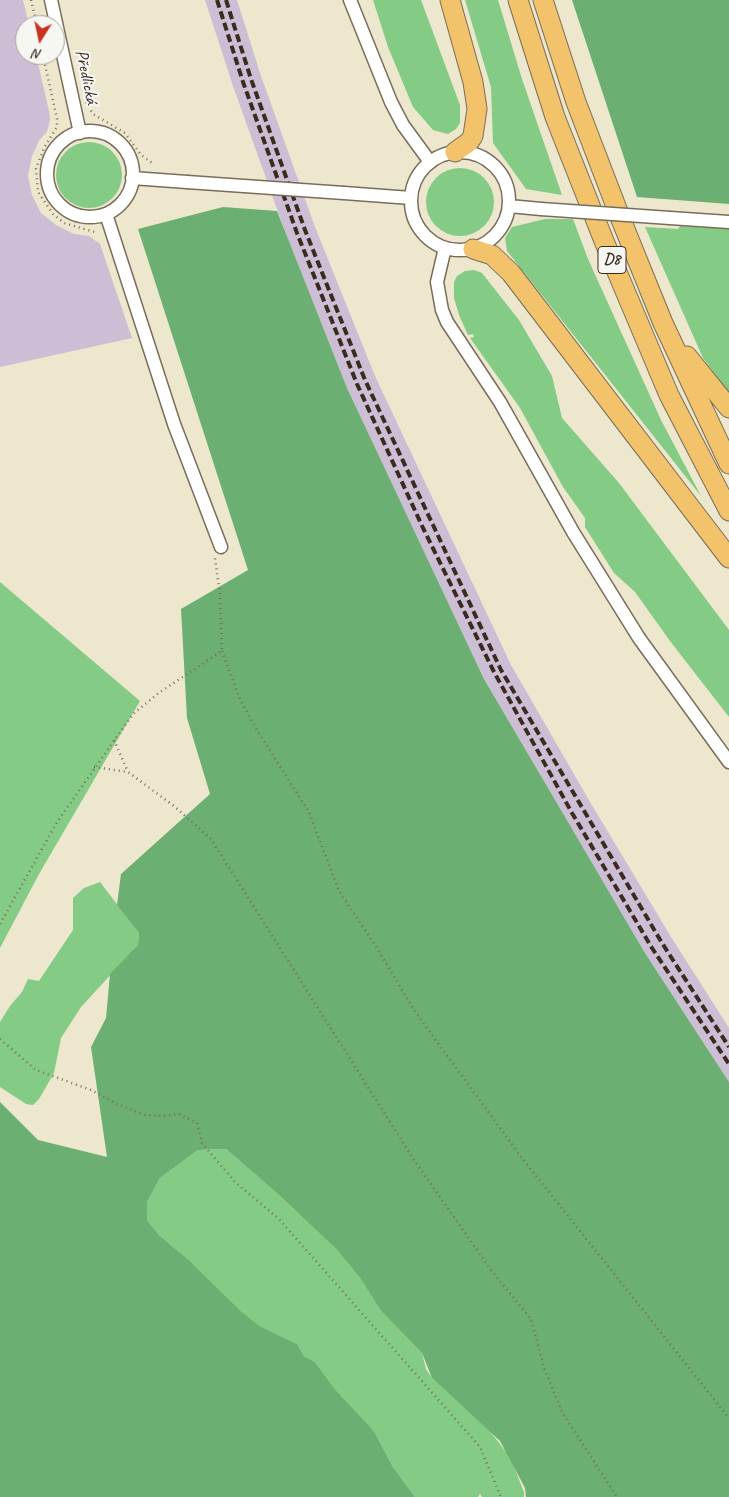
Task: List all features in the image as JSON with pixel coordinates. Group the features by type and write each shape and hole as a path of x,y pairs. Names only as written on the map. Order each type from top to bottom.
{"highway":[{"path":"450,0 473,82 477,109 473,136 469,142 455,152"},
{"name":"D8","path":"518,0 555,117 604,241 669,395 729,511"},
{"name":"D8","path":"543,0 576,102 664,322 729,464"},
{"path":"472,248 492,256 511,273 729,558"},
{"path":"664,322 704,379 729,408"}],"street":[{"name":"Předlická","path":"51,0 80,133 98,132 114,139 126,152 132,169 132,178"},
{"path":"350,0 391,102 406,130 430,162"},
{"path":"80,133 63,141 51,155 47,174 51,192 62,207 78,216 88,217 106,214 124,199 132,178 411,198"},
{"path":"455,152 474,154 491,163 498,170 507,187 509,206 505,220 497,233 486,243 458,250 444,248 435,243 419,229 411,209 411,198 418,175 430,162 455,152"},
{"path":"509,206 729,222"},
{"path":"106,214 174,424 218,551"},
{"path":"444,248 437,282 440,305 447,322 500,402 573,532 639,638 729,762"}],"path":[{"path":"31,0 35,15"},
{"path":"45,65 58,119 57,127 44,148 36,169 38,192 53,214 64,223 100,234"},
{"path":"82,100 87,102 93,114 100,120 125,133 141,155 152,163"},
{"path":"218,551 222,651 239,697 255,728 309,812 339,891 375,945 416,1013 525,1162 729,1418"},
{"path":"0,924 57,822 133,714 174,682 222,651"},
{"path":"114,740 128,772"},
{"path":"94,767 128,772 174,806 211,839 414,1160 491,1270 531,1319 544,1368 562,1412 617,1497"},
{"path":"0,1039 36,1070 92,1090 119,1105 145,1115 163,1116 179,1114 197,1123 202,1143 235,1182 278,1218 480,1447 501,1497"}],"shaded area":[{"path":"0,0 23,0 27,15 15,15 15,65 38,65 50,120 47,132 40,139 32,156 28,176 32,195 41,213 56,225 74,234 89,236 100,244 132,338 0,367"},
{"path":"205,0 237,0 261,76 315,227 375,376 511,665 671,937 729,1028 729,1082 645,953 484,679 347,388 287,237 233,86"}],"green space":[{"path":"373,0 421,0 460,105 460,123 456,129 448,134 433,130 413,107 388,47"},
{"path":"465,0 498,0 522,79 562,195 526,189 493,143 491,87"},
{"path":"572,0 729,0 729,204 637,197"},
{"path":"89,142 102,145 112,152 119,162 122,175 119,188 112,198 102,205 89,208 76,205 66,198 59,188 56,175 59,162 66,152 76,145"},
{"path":"453,168 467,168 479,173 489,183 494,195 494,209 489,221 479,231 467,236 453,236 441,231 431,221 426,209 426,195 431,183 441,173"},
{"path":"223,207 277,211 347,388 484,679 645,953 729,1082 729,1497 526,1497 525,1488 500,1441 432,1378 422,1353 381,1311 360,1278 337,1250 279,1195 226,1149 198,1150 160,1178 147,1202 147,1220 159,1235 190,1261 242,1312 260,1326 297,1344 304,1356 315,1362 335,1389 374,1431 393,1467 415,1497 0,1497 0,1102 38,1140 107,1157 91,1047 106,1018 110,974 138,945 139,933 117,905 121,874 210,794 187,718 181,609 248,570 138,229"},
{"path":"545,219 573,219 588,259 661,420 701,496 507,251 505,238 512,227"},
{"path":"680,226 729,229 729,393 703,358 645,227 678,229"},
{"path":"474,270 482,273 519,320 552,376 562,418 619,483 729,630 729,717 635,592 614,573 585,527 585,518 563,487 520,408 470,338 474,337 473,334 468,335 454,298 454,282 457,276 465,271"},
{"path":"0,582 140,701 39,874 0,948"},
{"path":"100,882 139,933 138,945 81,1007 61,1038 54,1073 39,1099 33,1105 26,1104 0,1087 0,1022 22,992 28,979 39,981 73,930 73,898 84,888"},
{"path":"226,1149 279,1195 337,1250 360,1278 381,1311 422,1353 426,1369 432,1378 489,1430 510,1457 524,1492 524,1497 482,1497 480,1494 478,1497 415,1497 393,1467 374,1431 335,1389 315,1362 304,1356 297,1344 260,1326 242,1312 190,1261 159,1235 147,1220 147,1202 160,1178 198,1150"}],"railway":[{"path":"217,0 243,82 297,233 357,384 423,528 494,672 572,813 652,948 729,1064"},
{"path":"226,0 251,79 305,230 365,380 501,670 662,943 729,1047"}]}
